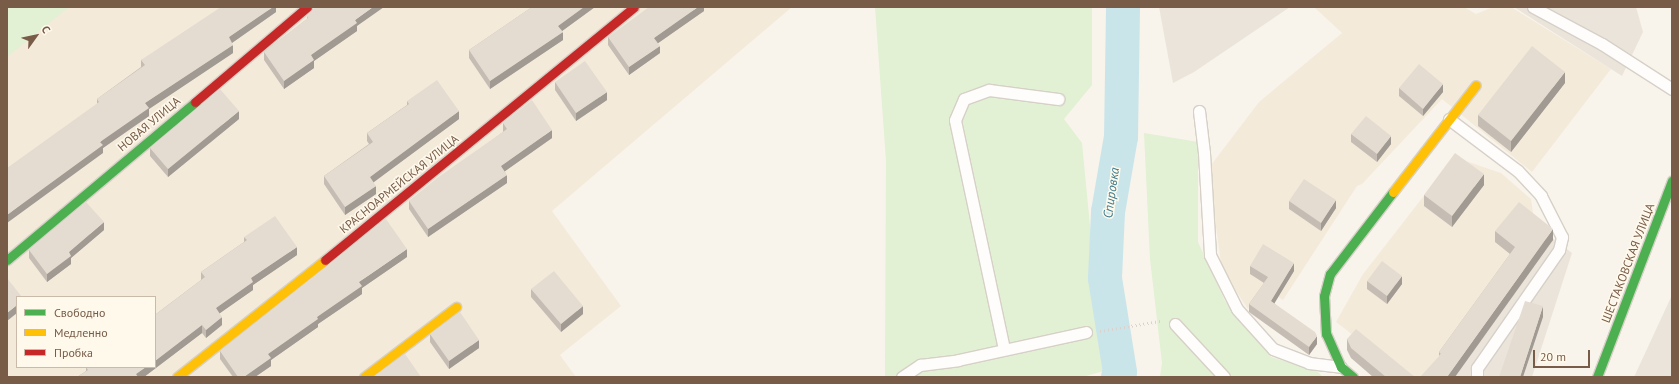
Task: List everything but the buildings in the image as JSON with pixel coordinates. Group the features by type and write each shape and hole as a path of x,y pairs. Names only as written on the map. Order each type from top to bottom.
{"street":[{"name":"НОВАЯ УЛИЦА","path":"7,260 307,7"},
{"name":"КРАСНОАРМЕЙСКАЯ УЛИЦА","path":"177,377 405,196 634,7"},
{"path":"1353,377 1341,367 1326,334 1324,296 1330,274 1476,85"},
{"name":"ШЕСТАКОВСКАЯ УЛИЦА","path":"1597,377 1672,181"},
{"path":"364,377 456,307"}],"lane":[{"path":"1533,7 1602,44 1672,89"},
{"path":"1004,349 955,120 964,99 989,90 1058,99"},
{"path":"1199,111 1204,152 1210,255 1237,309 1273,350 1309,363 1341,367"},
{"path":"1449,119 1518,172 1541,196 1562,237 1559,250 1477,368 1477,377"},
{"path":"1175,324 1224,377"},
{"path":"902,377 920,365 958,360 1086,332"}],"path":[{"path":"1106,331 1164,320 1175,324"}],"shaded area":[{"path":"62,7 792,7 552,211 621,306 560,355 576,377 7,377 7,53"},
{"path":"1159,7 1290,7 1194,72 1173,83"},
{"path":"1314,7 1464,7 1476,14 1493,7 1511,7 1611,69 1532,172 1442,99 1362,184 1357,186 1283,300 1263,287 1248,309 1222,270 1208,169 1259,102 1342,33"},
{"path":"1514,7 1636,7 1643,32 1622,76"},
{"path":"1454,157 1501,173 1531,199 1535,225 1425,377 1407,377 1336,322 1363,274"},
{"path":"1535,225 1572,253 1532,377 1425,377"},
{"path":"1672,295 1672,377 1634,377"}],"green space":[{"path":"7,7 69,7 7,57"},
{"path":"875,7 1092,7 1092,85 1064,119 1082,143 1104,371 1082,377 885,377 886,161"},
{"path":"1144,133 1198,142 1198,242 1225,301 1271,357 1317,371 1323,377 1160,377 1162,363 1150,259"}],"waterway":[{"name":"Спировка","path":"1118,377 1120,372 1105,278 1108,212 1121,137 1123,7"}],"traffic: fast":[{"path":"7,260 195,102"},
{"path":"1597,377 1672,181"},
{"path":"1353,377 1341,367 1326,334 1324,296 1330,274 1393,192"}],"traffic: slow":[{"path":"1393,192 1476,85"},
{"path":"177,377 325,260"},
{"path":"364,377 456,307"}],"traffic: jam":[{"path":"195,102 307,7"},
{"path":"325,260 634,7"}]}
